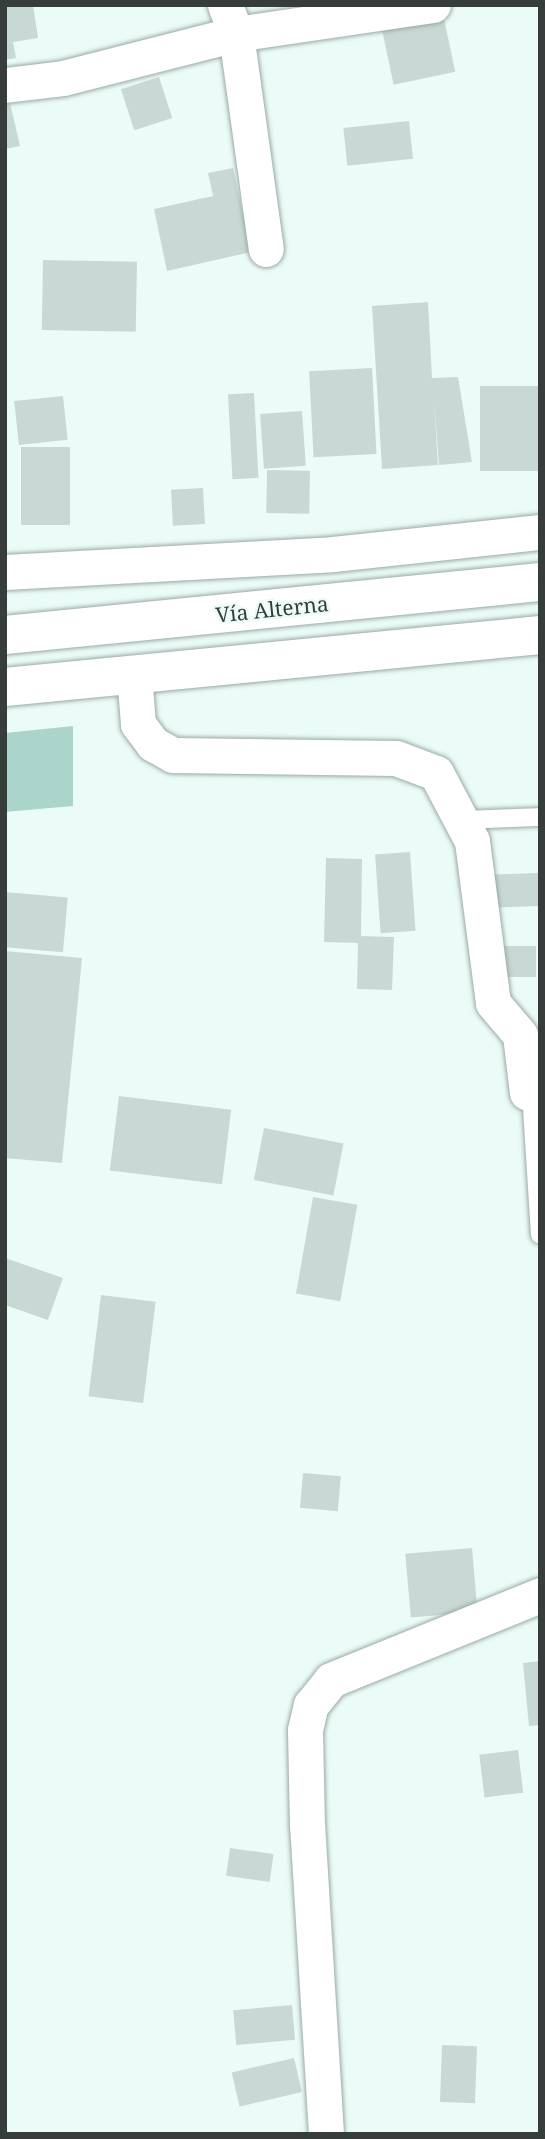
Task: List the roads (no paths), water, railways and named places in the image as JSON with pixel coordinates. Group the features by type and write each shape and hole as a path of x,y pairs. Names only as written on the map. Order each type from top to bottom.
{"highway":[{"name":"Vía Alterna","path":"5,635 540,582"},
{"path":"5,687 540,635"}],"street":[{"path":"5,85 63,78 230,20 433,5"},
{"path":"230,20 266,249"},
{"path":"5,572 333,555 540,532"},
{"path":"134,674 138,724 162,750 396,758 436,773 465,820 493,1003 520,1035 533,1092"},
{"path":"326,2134 307,1826 305,1730 311,1705 331,1680 540,1595"}],"lane":[{"path":"465,820 540,817"},
{"path":"533,1092 540,1236"}]}
